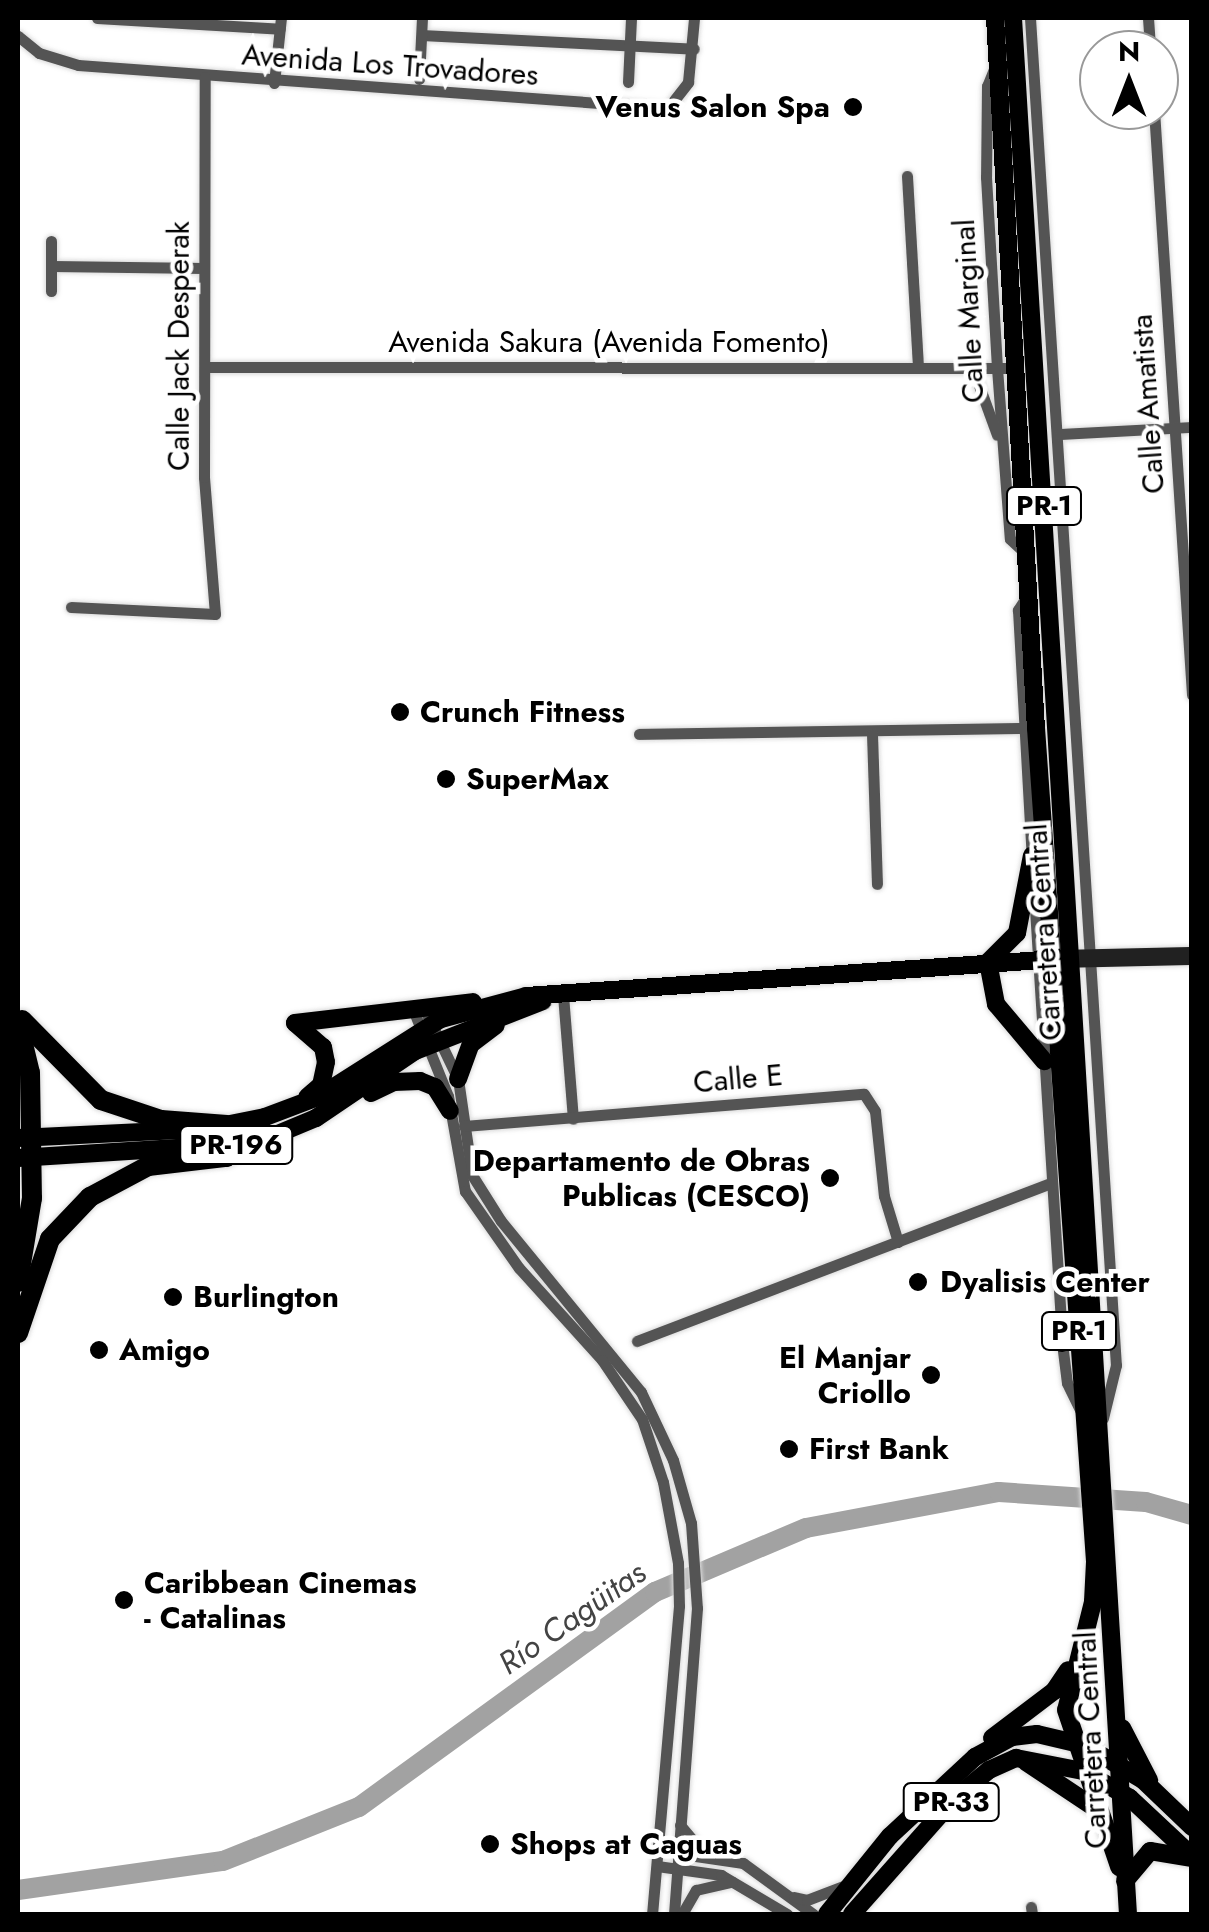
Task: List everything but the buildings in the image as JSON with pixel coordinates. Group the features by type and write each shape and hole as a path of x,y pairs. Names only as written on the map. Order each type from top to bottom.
{"highway":[{"path":"18,1014 101,1100 161,1120 228,1125"},
{"path":"18,1023 30,1080 24,1148 30,1224 18,1282"},
{"path":"18,1111 30,1080"},
{"path":"18,1333 40,1259 90,1197 148,1166 226,1157 256,1143"}],"main road":[{"name":"Carretera Central","path":"995,18 1005,368 1025,553 1030,728 1092,1114 1095,1444 1118,1713 1125,1882"},
{"name":"Carretera Central","path":"1014,18 1064,821 1065,959 1079,1324 1095,1444"},
{"path":"1030,280 1005,368 1041,464"},
{"path":"1030,728 1047,730 1052,795 1064,821"},
{"path":"1032,855 1017,934 988,962 996,1004 1044,1061"},
{"name":"PR-196","path":"24,1148 228,1125 299,1104 429,1034 517,1004 558,996 1065,959"},
{"path":"299,1104 321,1085 326,1062 323,1046 295,1023 418,1006 517,1004"},
{"path":"458,1080 471,1044 517,1004"},
{"name":"PR-196","path":"24,1148 256,1143 316,1118 429,1034"},
{"path":"316,1118 408,1080 435,1087 450,1112"},
{"path":"1062,1343 1079,1324"},
{"name":"Carretera Central","path":"1103,1561 1066,1710 1073,1742 1125,1882"},
{"path":"974,1757 1054,1690 1085,1638"},
{"path":"1118,1713 1154,1790"},
{"name":"PR-33","path":"827,1914 974,1757 1023,1735 1073,1742 1120,1765"},
{"path":"1016,1758 1098,1810"},
{"name":"PR-33","path":"852,1914 955,1798 990,1770 1016,1758 1084,1771 1122,1793"},
{"path":"1120,1765 1192,1826"},
{"path":"1122,1793 1192,1857"},
{"path":"1125,1882 1150,1851 1192,1857"},
{"name":"PR-1","path":"1125,1882 1128,1914"}],"street":[{"path":"97,18 281,23 274,82"},
{"path":"420,79 422,18"},
{"path":"628,82 631,18"},
{"name":"Avenida Los Trovadores","path":"18,36 39,53 78,64 205,77 668,108 684,92 694,48 694,18"},
{"path":"1016,52 1029,18"},
{"path":"1029,18 1061,434 1065,959 1044,1061 1067,1383 1095,1444"},
{"path":"422,35 694,48"},
{"name":"Calle Jack Desperak","path":"72,607 215,614 204,477 205,77"},
{"name":"Calle Amatista","path":"1155,130 1192,694"},
{"path":"908,176 918,368"},
{"path":"51,240 51,290"},
{"path":"52,266 204,268"},
{"name":"Avenida Sakura (Avenida Fomento)","path":"205,367 1005,368"},
{"name":"Calle Marginal","path":"1005,368 1001,442 1010,539 1025,553"},
{"path":"973,369 1001,442"},
{"path":"1061,434 1192,426"},
{"path":"638,734 872,734 1030,728 1032,855 1065,959"},
{"path":"872,734 877,884"},
{"path":"1065,959 1192,956"},
{"path":"558,996 573,1119"},
{"path":"418,1006 450,1112 456,1164 482,1221 602,1360 642,1419 674,1532 677,1643 652,1914"},
{"path":"429,1034 458,1080 472,1175 488,1202 641,1392 673,1460 690,1522 696,1636 678,1823 674,1914"},
{"name":"Calle E","path":"464,1126 864,1094 875,1110 884,1196 898,1242"},
{"path":"637,1341 1050,1183"},
{"path":"678,1823 706,1856"},
{"path":"658,1851 743,1863 812,1914"},
{"path":"657,1866 736,1881 775,1910 787,1914"},
{"path":"682,1914 696,1890 736,1881"},
{"path":"786,1892 808,1900 851,1884"}],"waterway":[{"name":"Río Cagüitas","path":"18,1890 223,1861 359,1807 655,1592 806,1528 999,1492 1146,1502 1192,1515"}],"place":[{"name":"Venus Salon Spa","path":"853,107"},
{"name":"Crunch Fitness","path":"400,712"},
{"name":"SuperMax","path":"446,779"},
{"name":"Departamento de Obras Publicas (CESCO)","path":"830,1178"},
{"name":"Dyalisis Center","path":"918,1282"},
{"name":"Burlington","path":"173,1297"},
{"name":"Amigo","path":"99,1350"},
{"name":"El Manjar Criollo","path":"931,1375"},
{"name":"First Bank","path":"789,1449"},
{"name":"Caribbean Cinemas - Catalinas","path":"124,1600"},
{"name":"Shops at Caguas","path":"490,1844"}]}
